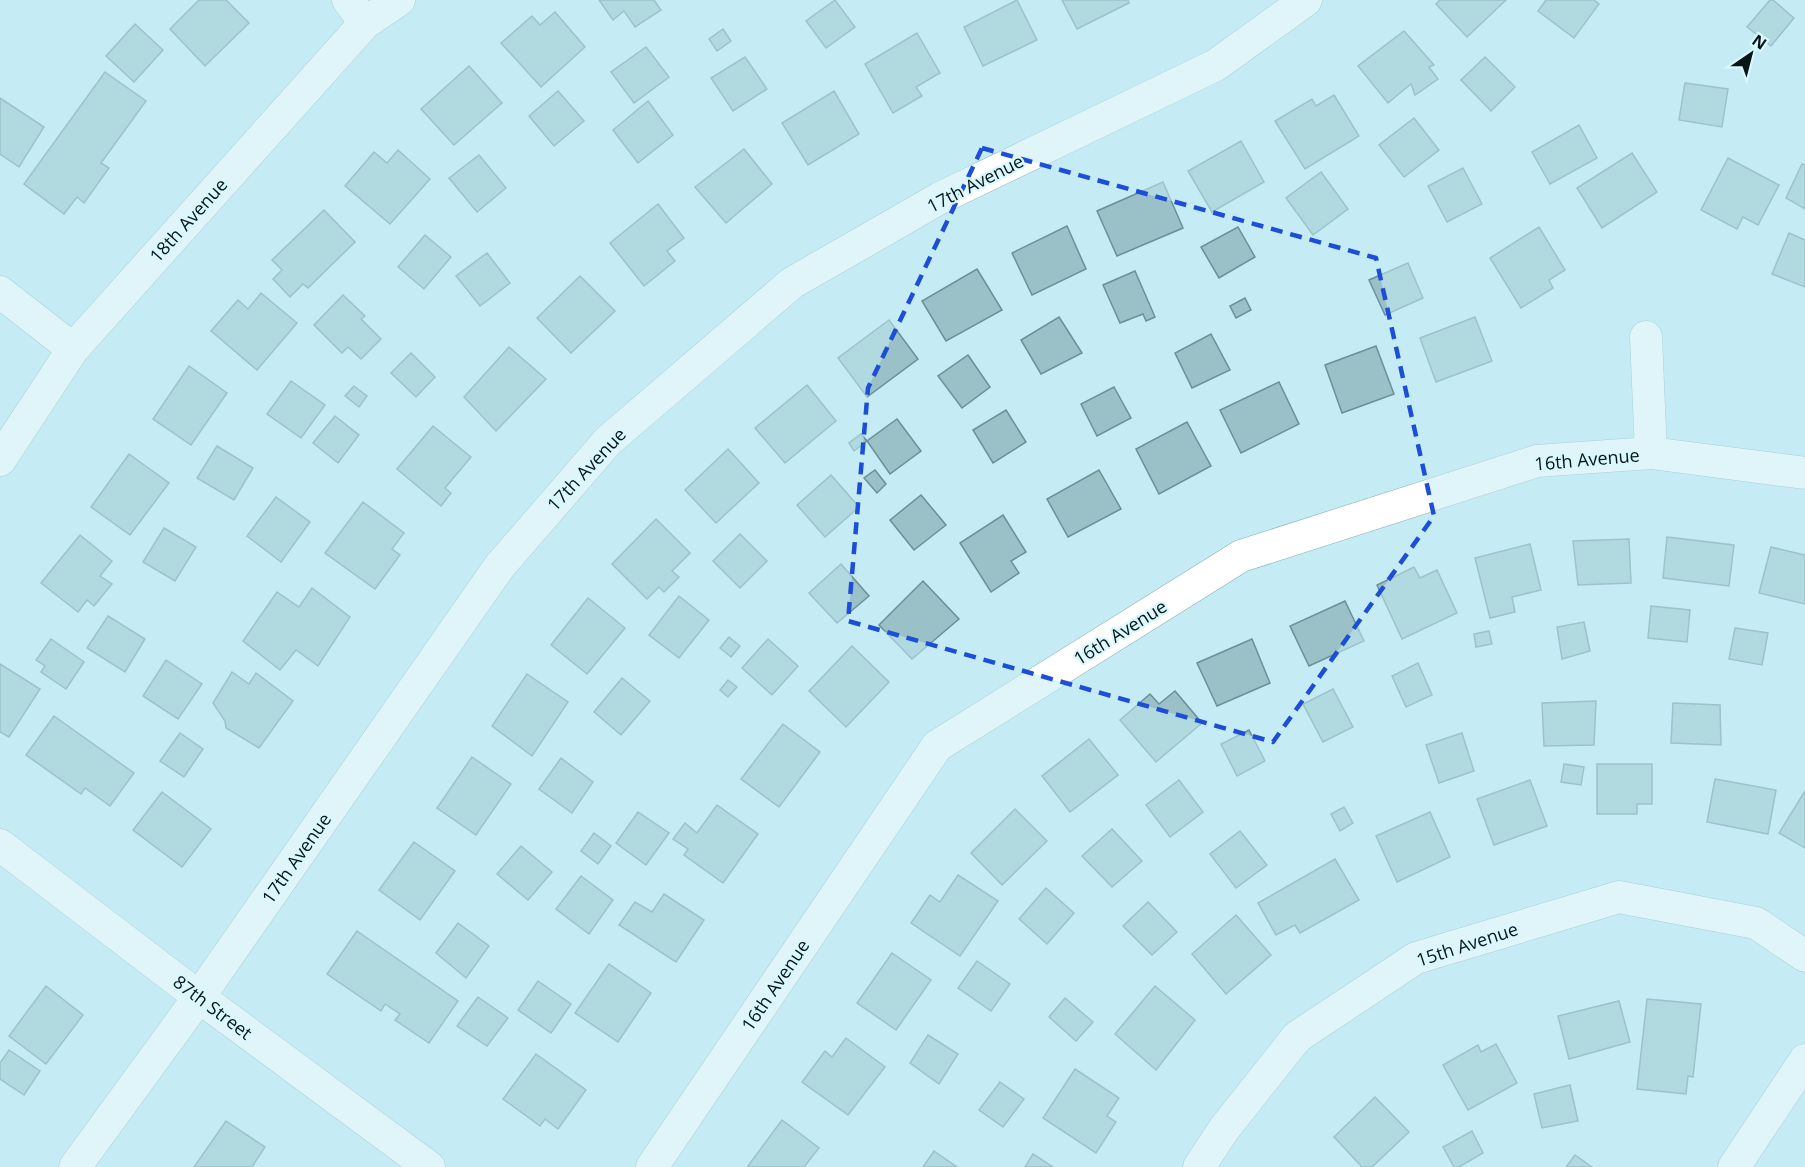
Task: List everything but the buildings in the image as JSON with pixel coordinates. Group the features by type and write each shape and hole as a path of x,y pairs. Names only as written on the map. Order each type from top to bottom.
{"street":[{"name":"18th Avenue","path":"0,460 73,348 356,12 399,0"},
{"name":"17th Avenue","path":"75,1167 199,997 499,567 608,441 792,283 940,198 1216,65 1306,0"},
{"path":"0,292 73,348"},
{"path":"1646,337 1651,453"},
{"name":"16th Avenue","path":"652,1167 937,746 1241,555 1537,461 1651,453 1805,474"},
{"name":"87th Street","path":"0,845 199,997 429,1167"},
{"name":"15th Avenue","path":"1199,1167 1224,1129 1297,1036 1416,958 1619,897 1756,923 1805,956"},
{"path":"1734,1167 1805,1060"}],"highlighted area":[{"path":"982,148 1376,258 1434,516 1273,742 848,621 868,388"}]}
